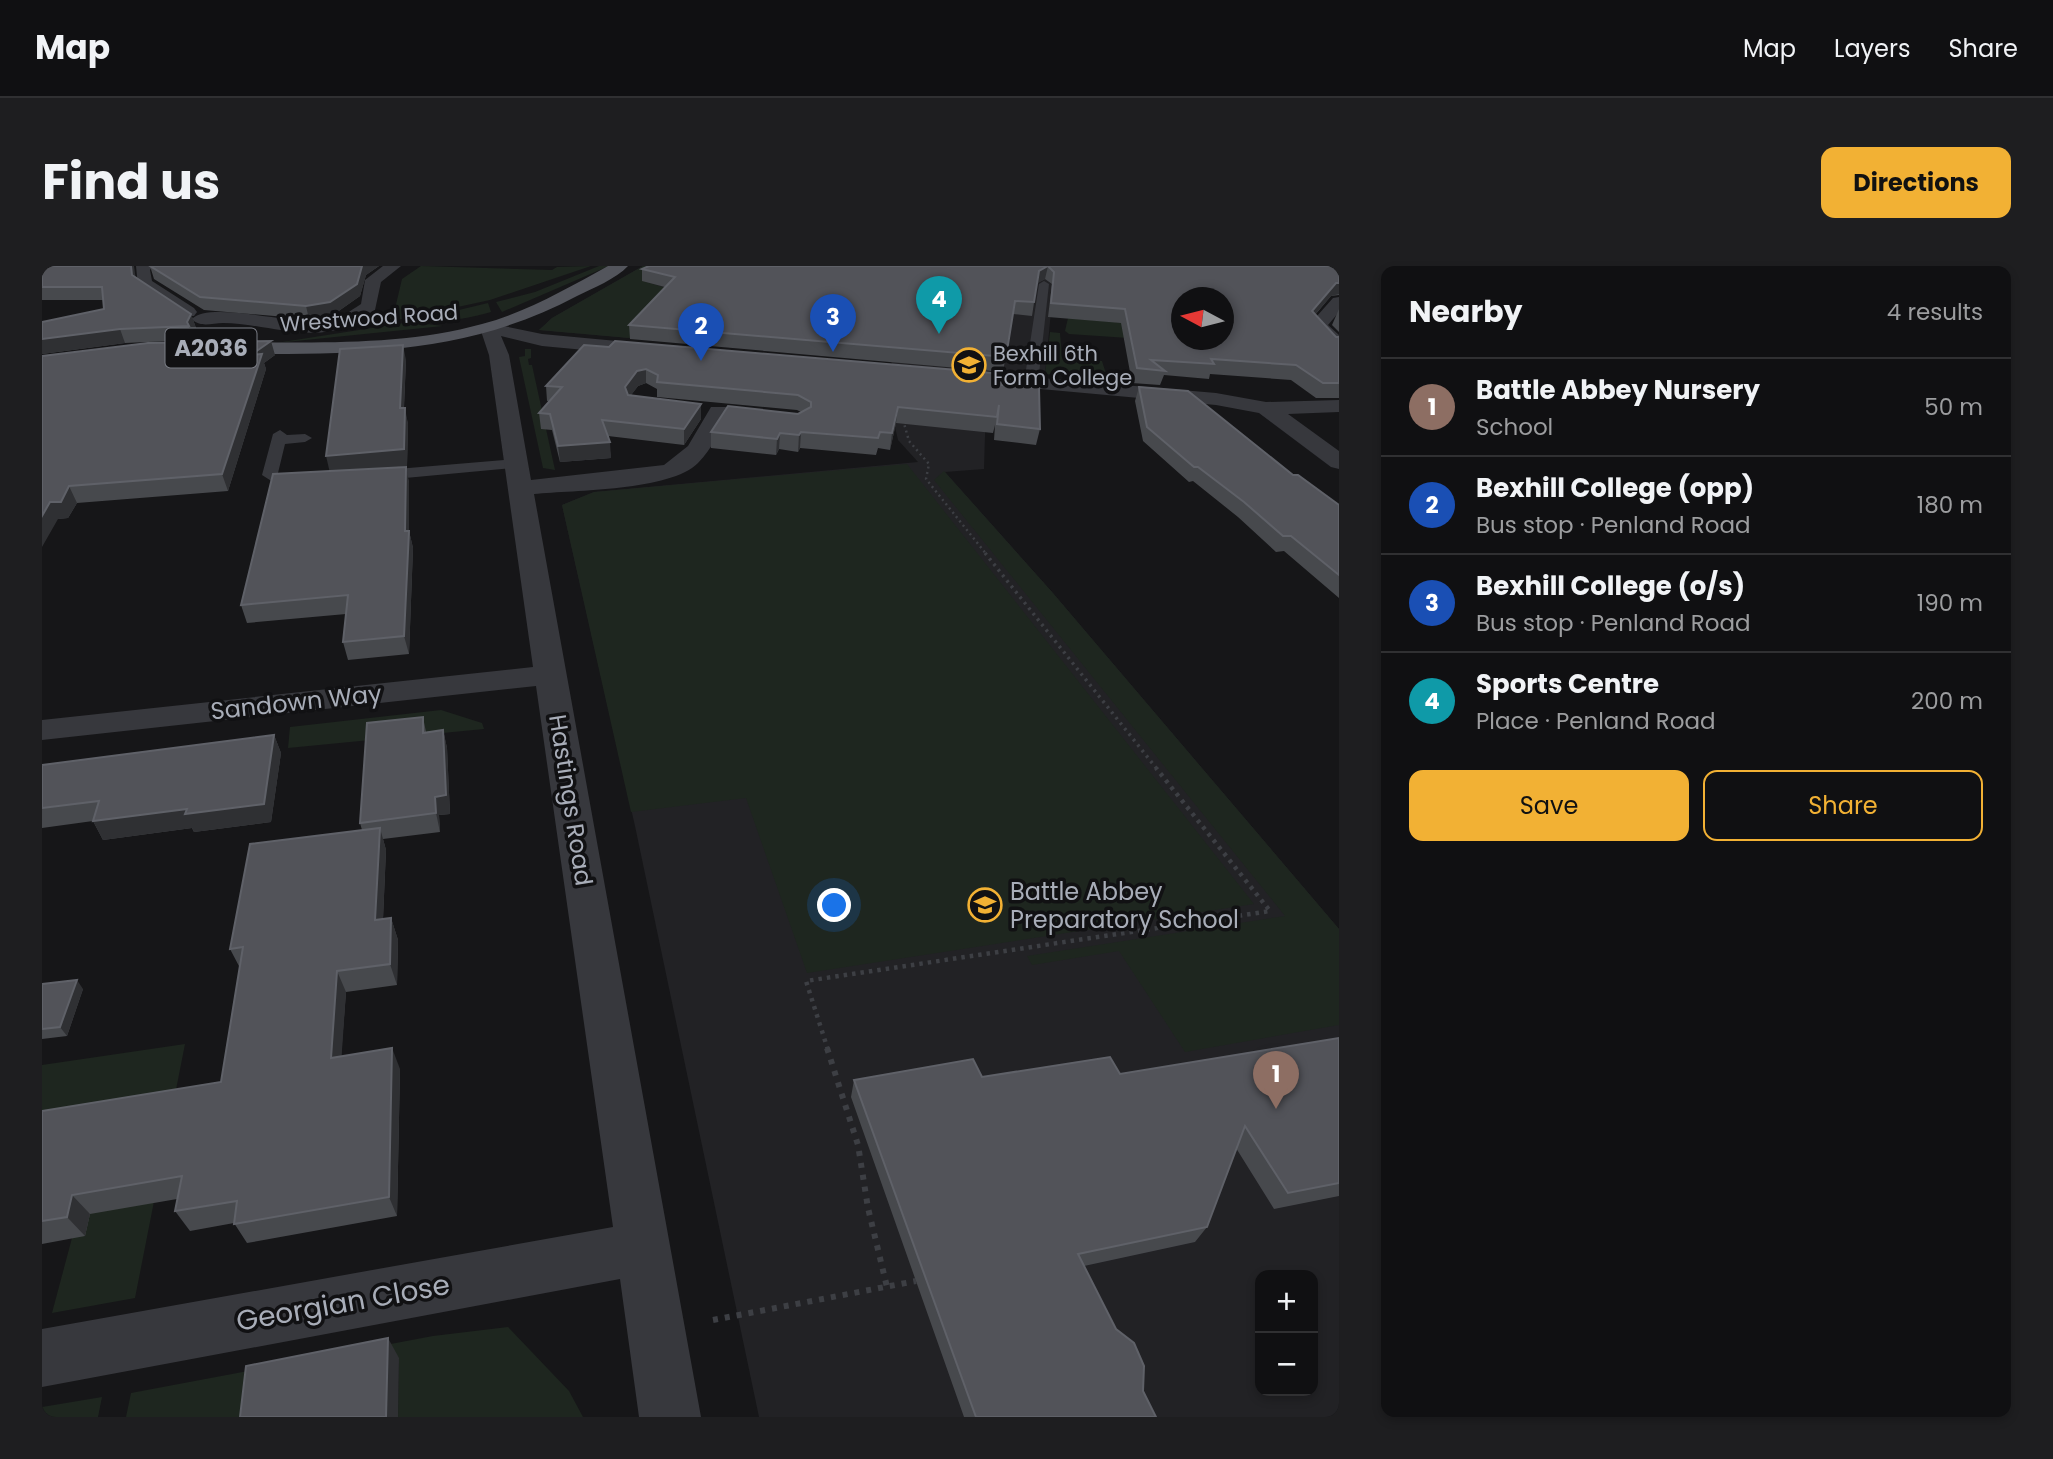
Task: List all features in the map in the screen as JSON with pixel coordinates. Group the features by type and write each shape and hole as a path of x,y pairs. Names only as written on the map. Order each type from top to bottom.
{"main road":[{"name":"A2036","path":"489,328 559,299 620,266"},
{"name":"Wrestwood Road","path":"203,344 381,343 458,335 489,328"}],"street":[{"path":"145,266 142,269 144,284 209,325 203,344"},
{"path":"201,319 230,316 284,328 306,328 349,321 369,306 373,280 393,266"},
{"path":"1339,302 1318,325 1339,345"},
{"path":"489,328 542,340 674,352"},
{"name":"Hastings Road","path":"489,328 499,355 670,1417"},
{"path":"929,374 1216,399 1266,408 1339,406"},
{"path":"1266,408 1339,462"},
{"path":"692,409 745,414"},
{"path":"519,476 660,475 681,468 692,459 719,412"},
{"name":"Sandown Way","path":"42,730 551,675"},
{"name":"Georgian Close","path":"42,1359 644,1248"}],"lane":[{"path":"1031,383 1044,284"},
{"path":"305,438 279,437 270,475 284,484 325,481"},
{"path":"352,478 519,476"}],"path":[{"path":"887,1287 870,1219 858,1144 806,981 1270,911 926,479 929,464 909,441 902,416"},
{"path":"657,1331 916,1281"}],"shaded area":[{"path":"421,266 552,270 557,267 591,266 490,300 379,324 394,313 402,279"},
{"path":"599,266 609,266 502,312 496,302 535,292"},
{"name":"Battle Abbey Preparatory School","path":"643,266 1055,270 1045,374 987,369 984,469 945,472 1052,592 1339,929 1339,1417 759,1417 635,826 562,505 594,492 918,462 898,440 887,392 898,382 891,361 539,330 552,318"},
{"path":"643,266 698,266 643,281 669,289 708,345 539,330 552,318"},
{"path":"488,303 491,312 445,321 417,320"},
{"path":"1068,318 1127,323 1158,340 1069,334 1065,331"},
{"path":"410,322 443,326 276,343"},
{"path":"1050,332 1060,333 1062,357 1102,361 1108,380 1045,374"},
{"path":"525,349 531,349 529,365 532,365 555,470 543,468 519,357 525,356"},
{"path":"907,464 1254,904 807,973 746,798 631,812 562,505 594,492"},
{"path":"944,471 1052,592 1339,929 1339,1025 1185,1052 1119,951 1032,965 1027,956 1285,916 934,480"},
{"path":"441,710 482,723 484,729 288,748 290,727"},
{"path":"185,1044 135,1298 52,1313 72,1238 42,1134 42,1065"},
{"path":"508,1327 569,1391 583,1417 398,1417 399,1358 259,1417 126,1417 131,1393 433,1336"},
{"path":"102,1397 98,1417 42,1417 42,1407"}],"building":[{"path":"42,266 131,266 132,275 191,314 187,322 189,326 120,329 42,339 42,322 104,309 102,287 42,287"},
{"path":"150,266 362,266 357,284 330,302 306,306 200,297"},
{"path":"649,266 1048,266 1039,271 1034,302 1015,301 1006,357 629,325 675,277 642,269"},
{"path":"1048,266 1339,266 1339,283 1336,283 1312,311 1339,337 1339,383 1323,383 1296,365 1211,359 1214,364 1151,360 1165,371 1137,368 1125,309 1051,303 1054,272"},
{"path":"271,341 251,355 262,354 222,474 69,486 61,502 50,502 42,516 42,356 148,343"},
{"path":"615,341 1004,374 1002,385 1039,388 1040,429 997,424 999,405 997,417 898,407 892,433 880,432 878,438 801,432 799,435 780,433 777,439 711,432 728,406 798,414 811,407 811,402 798,395 657,382 658,375 646,369 637,371 625,387 628,395 701,404 684,429 602,420 610,442 558,446 550,414 539,413 562,387 546,386 584,345 609,347"},
{"path":"403,345 400,408 405,408 404,449 326,456 340,349"},
{"path":"1139,387 1188,391 1293,475 1298,475 1339,505 1339,575 1291,536 1283,536 1244,502 1198,467 1194,467 1147,427"},
{"path":"406,467 405,531 409,531 404,636 343,642 348,595 241,605 273,474"},
{"path":"423,717 423,733 443,730 446,795 435,797 436,813 360,823 367,723"},
{"path":"274,735 264,804 185,814 187,809 93,821 99,801 42,808 42,765"},
{"path":"380,828 375,920 391,918 390,964 337,971 331,1058 392,1048 389,1197 234,1224 237,1201 175,1211 182,1176 72,1195 67,1217 42,1221 42,1111 221,1082 243,947 230,949 250,844"},
{"path":"77,980 60,1027 42,1029 42,984"},
{"path":"1339,1038 1339,1183 1288,1193 1245,1126 1207,1227 1078,1254 1116,1329 1134,1343 1144,1366 1143,1391 1156,1417 976,1417 854,1080 973,1059 982,1077 1110,1057 1120,1074"},
{"path":"388,1338 386,1417 240,1417 246,1366"}],"place":[{"name":"Sports Centre","path":"939,334"},
{"name":"Bexhill College (o/s)","path":"833,352"},
{"name":"Bexhill College (opp)","path":"701,361"},
{"name":"Bexhill 6th Form College","path":"969,365"},
{"name":"Battle Abbey Preparatory School","path":"985,905"},
{"name":"Battle Abbey Nursery","path":"1276,1109"}]}
